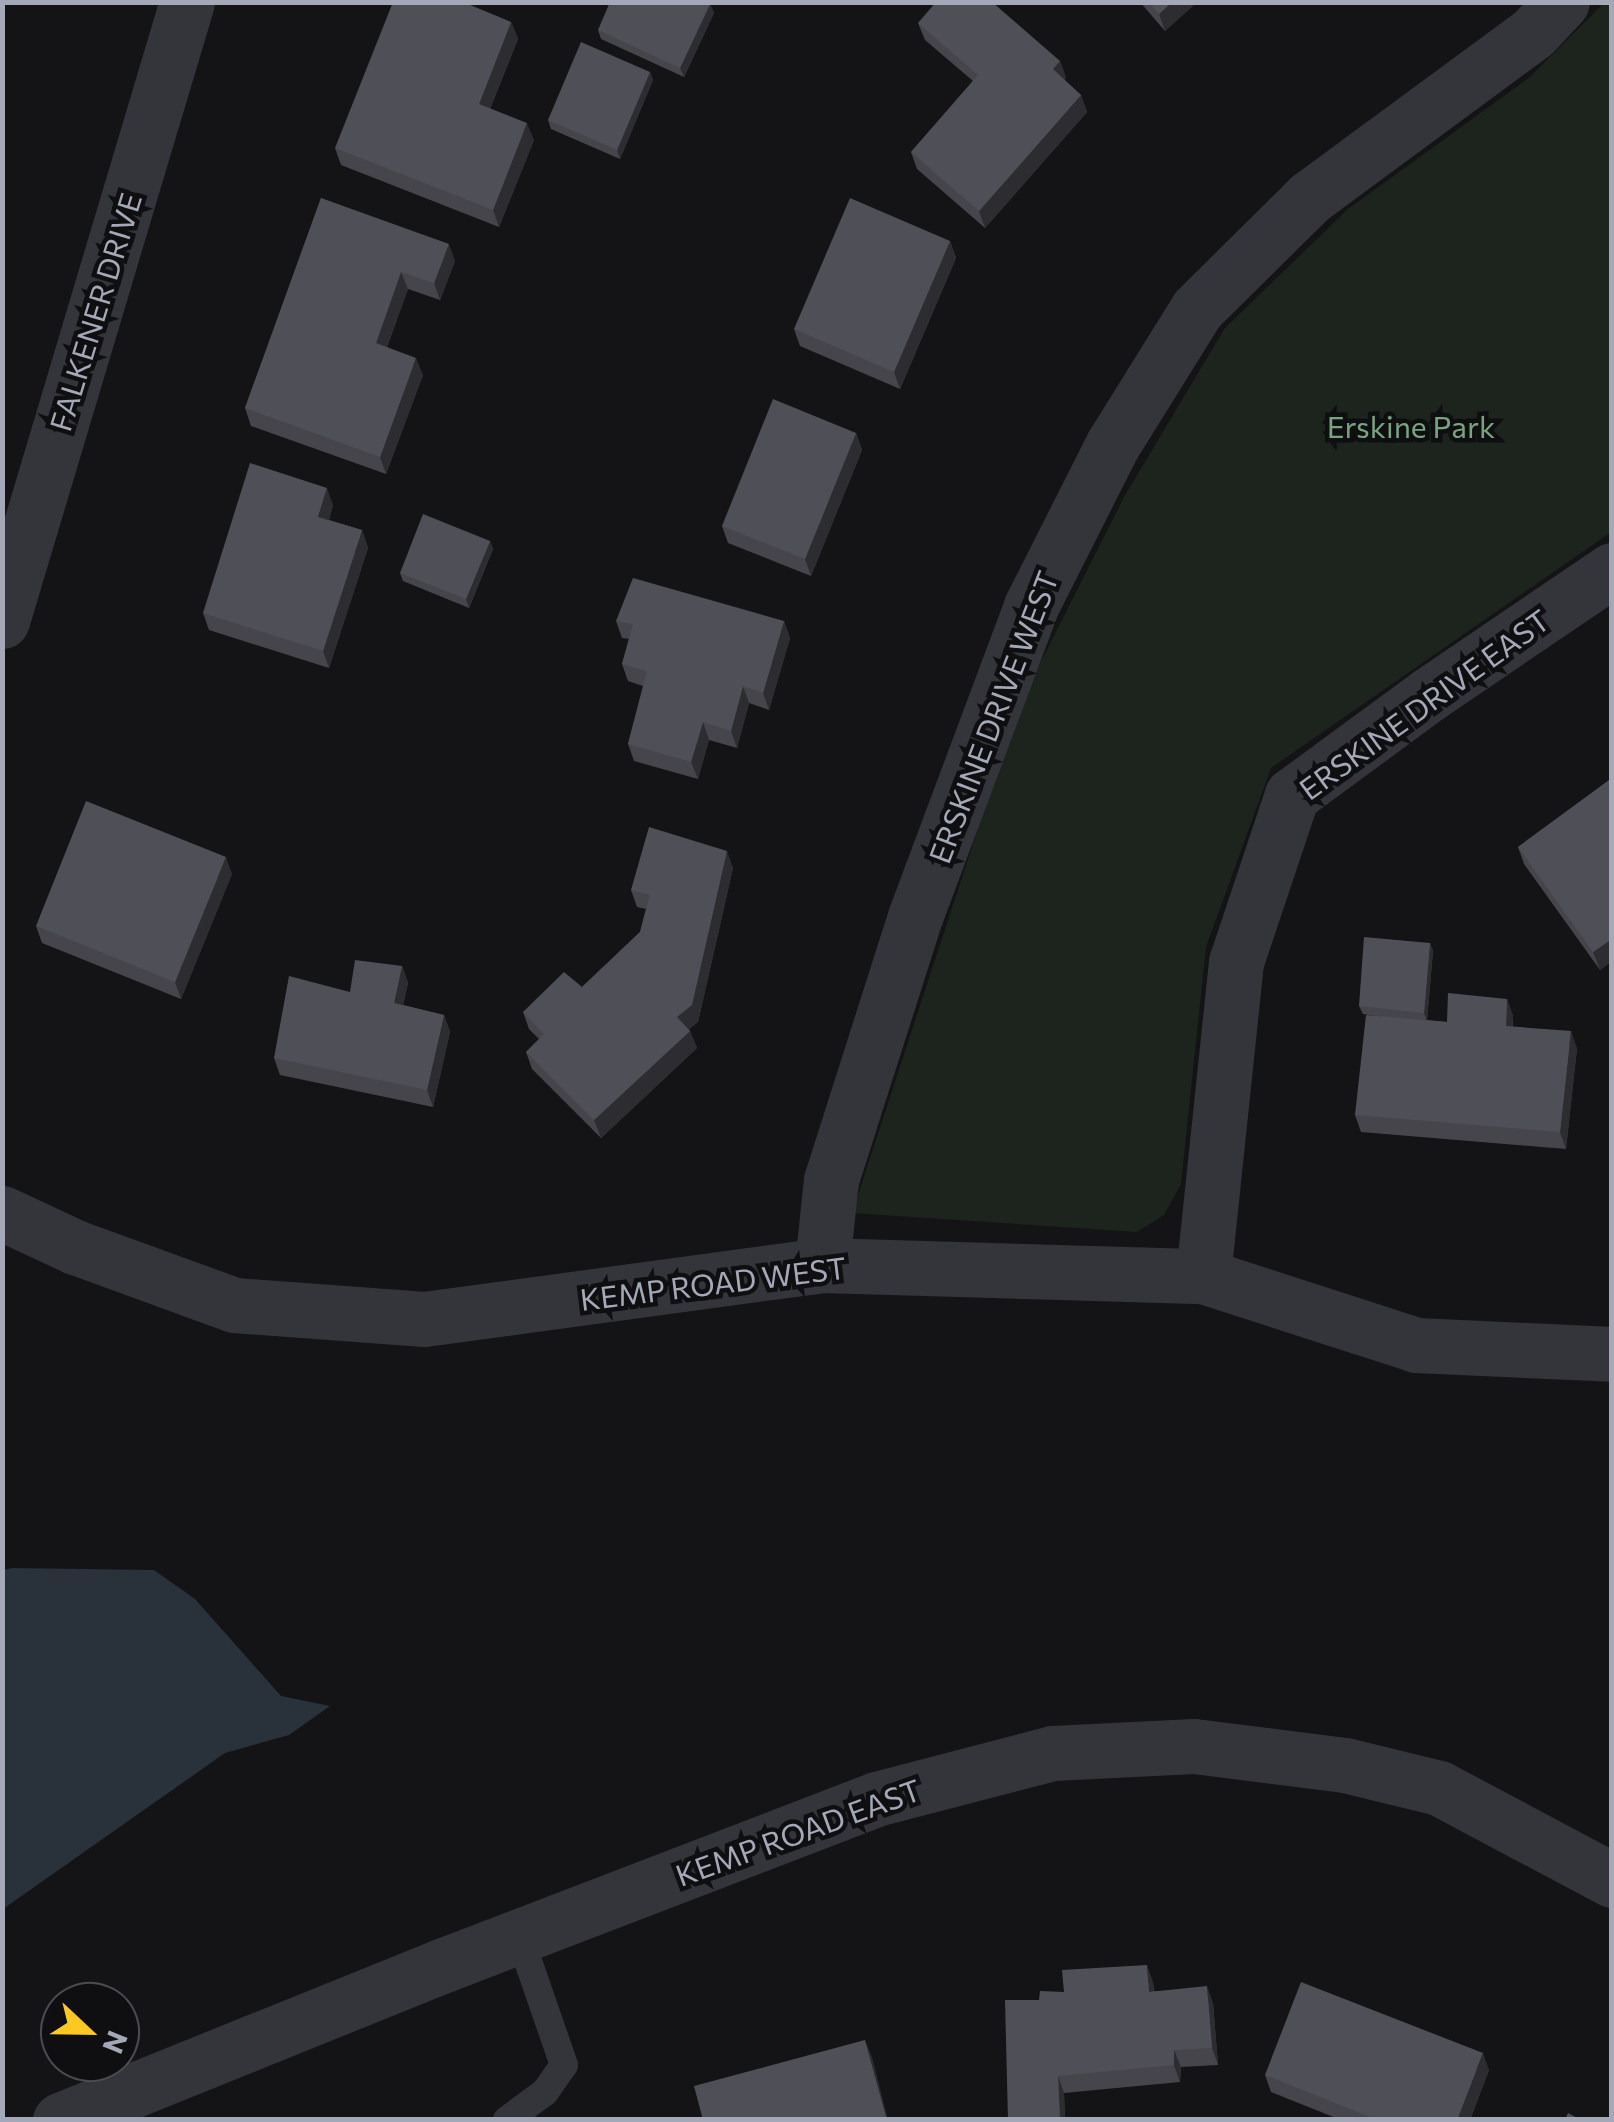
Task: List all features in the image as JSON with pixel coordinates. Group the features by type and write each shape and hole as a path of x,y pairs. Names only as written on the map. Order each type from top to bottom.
{"street":[{"name":"FALKENER DRIVE","path":"2,621 187,2"},
{"name":"ERSKINE DRIVE WEST","path":"822,1265 831,1180 916,914 1031,606 1113,444 1197,309 1309,198 1533,33 1562,2"},
{"name":"ERSKINE DRIVE EAST","path":"1204,1276 1236,962 1292,795 1428,694 1612,570"},
{"name":"KEMP ROAD WEST","path":"2,1212 75,1247 234,1305 424,1319 822,1265 1204,1276 1416,1345 1612,1354"},
{"name":"KEMP ROAD EAST","path":"60,2120 520,1935 876,1799 1052,1753 1194,1746 1345,1765 1439,1788 1612,1880"}],"lane":[{"path":"506,2120 545,2092 564,2065 520,1935"}],"green space":[{"name":"Erskine Park","path":"1604,3 1611,3 1611,532 1271,768 1206,947 1181,1184 1164,1215 1137,1232 852,1213 1018,707 1124,497 1225,328 1348,209 1530,77"}],"shaded area":[{"path":"2,1570 154,1570 195,1599 281,1696 330,1706 289,1735 225,1753 3,1909"}],"building":[{"path":"393,2 463,2 511,22 479,104 527,123 493,210 335,148"},
{"path":"610,2 710,4 680,68 598,30"},
{"path":"936,2 992,2 1060,61 1053,69 1081,95 979,211 911,152 978,75 918,23"},
{"path":"1149,2 1172,2 1159,14"},
{"path":"581,42 650,72 617,150 548,120"},
{"path":"321,198 449,244 434,283 401,272 376,343 416,358 380,457 245,408"},
{"path":"850,198 950,241 894,372 794,329"},
{"path":"773,399 856,433 805,559 722,526"},
{"path":"250,463 327,488 318,517 362,530 323,651 203,613"},
{"path":"423,514 490,541 466,599 400,573"},
{"path":"633,578 784,621 763,693 743,686 731,731 703,722 691,762 628,744 647,671 622,664 633,624 616,621"},
{"path":"1612,778 1612,939 1593,952 1518,847"},
{"path":"86,801 226,857 175,982 36,926"},
{"path":"649,827 727,851 692,1005 677,1017 690,1031 594,1120 526,1052 544,1034 523,1012 564,972 582,987 640,932 650,895 631,890"},
{"path":"1364,937 1430,943 1424,1013 1359,1006"},
{"path":"355,960 402,966 394,1003 444,1015 427,1090 274,1058 289,976 350,992"},
{"path":"1448,993 1507,999 1506,1026 1571,1031 1560,1132 1355,1115 1366,1015 1447,1022"},
{"path":"1147,1965 1149,1992 1207,1986 1212,2048 1174,2050 1174,2065 1058,2076 1060,2120 1008,2120 1005,2000 1039,2000 1040,1991 1064,1992 1062,1970"},
{"path":"1301,1982 1483,2053 1457,2120 1378,2120 1265,2075"},
{"path":"865,2040 887,2120 703,2120 694,2086"}]}
